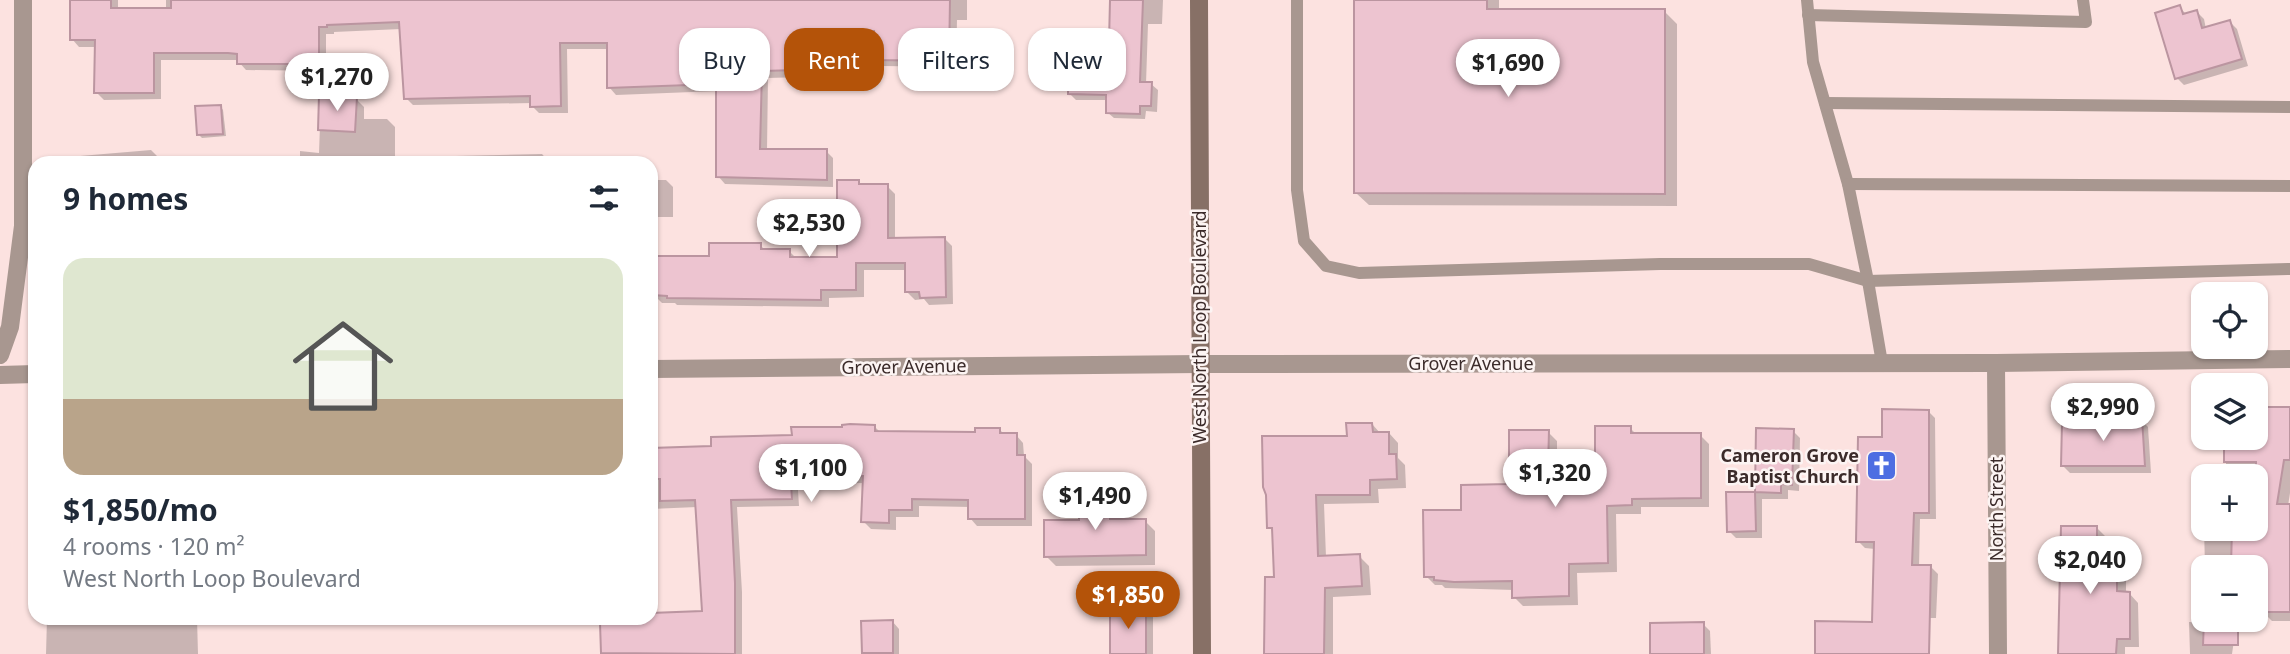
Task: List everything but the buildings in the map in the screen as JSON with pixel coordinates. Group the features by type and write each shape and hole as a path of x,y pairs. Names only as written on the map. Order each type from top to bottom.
{"street":[{"path":"0,355 10,327 23,226 23,0"},
{"name":"West North Loop Boulevard","path":"1199,0 1202,654"},
{"name":"Grover Avenue","path":"658,369 1200,364 1996,363 2290,359"},
{"name":"North Street","path":"1996,363 1998,654"},
{"path":"0,375 28,374"}],"lane":[{"path":"1297,0 1297,190 1304,240 1326,266 1359,273 1660,264 1809,264 1868,281 2290,269"},
{"path":"1807,0 1813,62 1847,184 1882,363"},
{"path":"1808,15 2086,22 2083,0"},
{"path":"1825,103 2290,107"},
{"path":"1847,184 2290,186"}],"place":[{"name":"Cameron Grove Baptist Church","path":"1882,466"}]}
